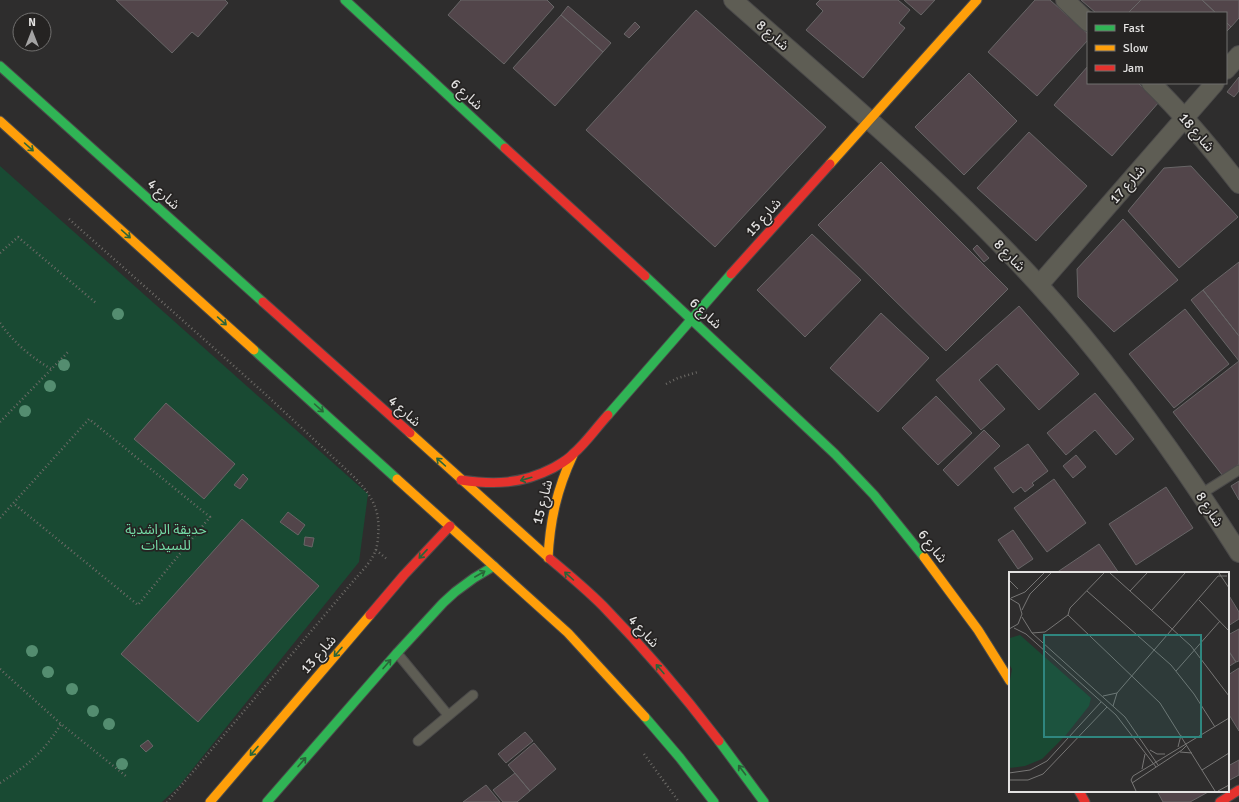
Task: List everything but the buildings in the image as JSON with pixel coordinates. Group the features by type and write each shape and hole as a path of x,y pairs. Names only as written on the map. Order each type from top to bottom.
{"street":[{"name":"شارع 6","path":"345,0 691,318 835,454 874,495 945,584 978,630 1009,679"},
{"name":"شارع 8","path":"733,0 914,159 1039,285 1136,402 1201,494 1239,553"},
{"name":"شارع 15","path":"461,480 494,484 520,481 557,467 573,455 691,318 977,0"},
{"path":"1065,0 1087,21"},
{"path":"1227,69 1239,55"},
{"name":"شارع 4","path":"0,66 602,606 682,693 719,739 764,802"},
{"name":"شارع 18","path":"1152,84 1185,118 1239,184"},
{"name":"شارع 17","path":"1039,285 1214,84"},
{"path":"0,121 568,633 659,732 714,802"},
{"name":"شارع 15","path":"548,558 548,536 556,494 563,474 573,455"},
{"name":"شارع 13","path":"210,802 404,575 450,526"},
{"path":"267,802 397,653 443,603 474,578 494,566"},
{"path":"1220,802 1239,790"},
{"path":"1079,792 1085,802"}],"lane":[{"path":"1201,494 1239,470"},
{"path":"397,653 448,715"},
{"path":"418,740 473,695"}],"path":[{"path":"69,219 263,392 364,486 372,499 377,512 379,527 376,550 373,556 351,585 167,802"},
{"path":"0,253 18,237 96,303"},
{"path":"0,323 24,351 51,369"},
{"path":"0,422 68,352"},
{"path":"662,386 678,378 698,372"},
{"path":"0,518 13,503 89,419 210,517 138,605 13,503"},
{"path":"0,669 61,724 127,777"},
{"path":"0,784 29,764 41,752 61,724"},
{"path":"643,753 679,802"}],"green space":[{"name":"حديقة الراشدية للسيدات","path":"0,166 368,494 359,562 179,786 162,802 0,802"}],"traffic: fast":[{"path":"345,0 505,148"},
{"path":"0,66 263,302"},
{"path":"608,415 731,274"},
{"path":"645,276 835,454 874,495 924,557"},
{"path":"254,350 397,479"},
{"path":"267,802 397,653 443,603 474,578 494,566"},
{"path":"645,717 680,758 714,802"},
{"path":"719,741 764,802"}],"traffic: slow":[{"path":"830,164 977,0"},
{"path":"0,121 254,350"},
{"path":"410,433 550,559"},
{"path":"548,558 550,531 555,505 567,468 573,455"},
{"path":"397,479 568,633 645,717"},
{"path":"924,557 978,630 1009,679"},
{"path":"210,802 370,615"}],"traffic: jam":[{"path":"505,148 645,276"},
{"path":"731,274 830,164"},
{"path":"263,302 410,433"},
{"path":"461,480 497,483 519,480 542,473 569,458 608,415"},
{"path":"370,615 404,575 450,526"},
{"path":"550,559 603,606 633,638 663,672 719,741"},
{"path":"1220,802 1239,790"},
{"path":"1080,792 1085,802"}]}
